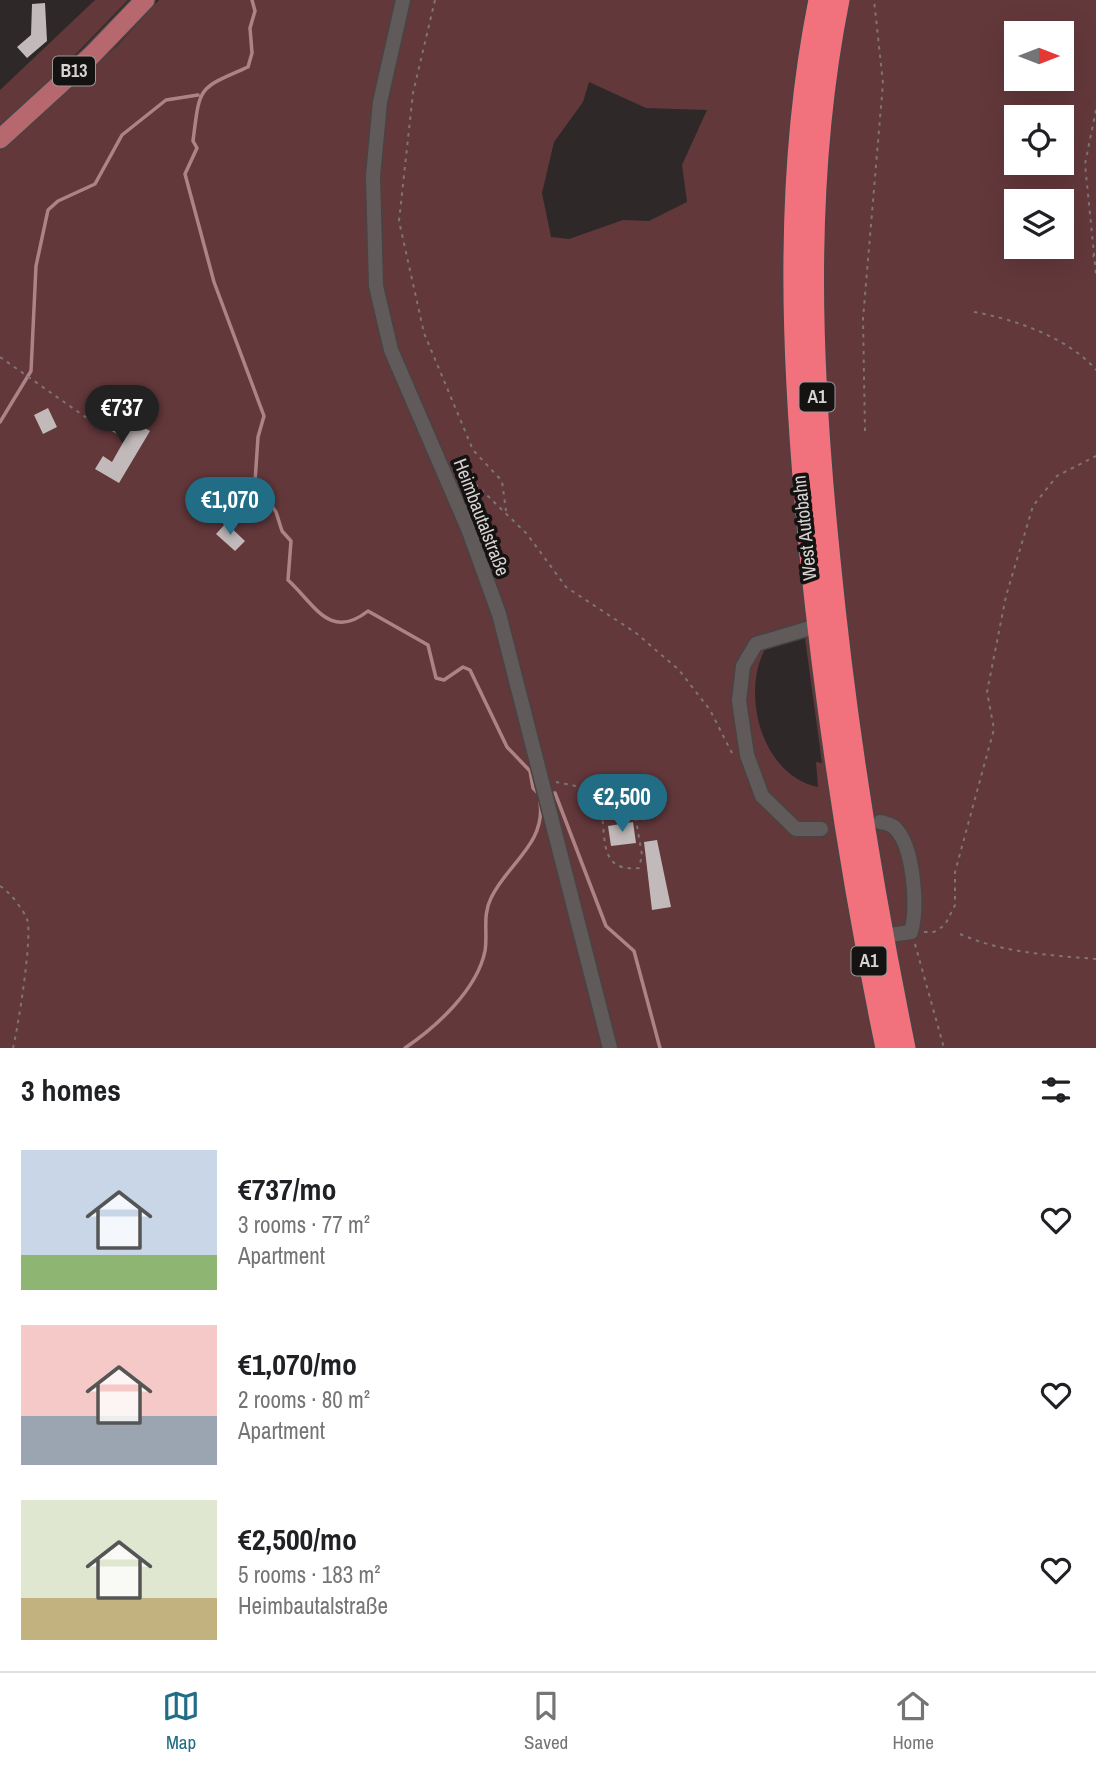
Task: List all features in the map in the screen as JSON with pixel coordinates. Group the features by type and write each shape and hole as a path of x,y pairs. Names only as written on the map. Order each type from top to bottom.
{"highway":[{"name":"West Autobahn","path":"819,0 801,137 794,319 801,460 817,626 853,874 886,1048"},
{"name":"West Autobahn","path":"839,0 820,139 814,242 819,458 836,627 883,936 905,1048"}],"main road":[{"name":"B13","path":"0,139 92,55 145,0"}],"street":[{"name":"Heimbautalstraße","path":"403,0 380,102 373,176 376,286 391,350 441,464 499,614 610,1048"},
{"path":"817,626 756,644 743,666 739,701 747,755 762,796 796,829 821,828"},
{"path":"880,822 893,825 903,838 911,869 916,915 911,932 883,936"}],"path":[{"path":"435,0 414,93 399,221 424,333 473,450 502,481 506,511"},
{"path":"865,430 863,319 883,83 874,0"},
{"path":"1096,110 1085,164 1092,258 1096,274"},
{"path":"1092,258 1096,250"},
{"path":"974,312 1014,320 1072,346 1096,370"},
{"path":"0,357 101,428"},
{"path":"944,1048 911,932 934,932 945,925 955,905 955,872 994,729 987,692 989,678 1006,596 1033,506 1057,477 1096,456"},
{"path":"441,464 463,472 506,511 527,534 566,587 636,633 679,670 710,710 745,776 755,776"},
{"path":"544,790 586,789 597,798 623,805 635,814 641,844 639,868 628,869 615,864 607,851 597,798"},
{"path":"0,886 7,889 28,921 20,1021 13,1048"},
{"path":"960,934 986,946 1096,959"}],"shaded area":[{"path":"95,0 128,0 43,88 0,124 0,90"},
{"path":"159,0 1096,0 1096,1048 0,1048 0,150 117,46","holes":["589,82 646,108 707,110 682,165 687,202 649,221 623,220 569,239 551,237 542,193 554,142 583,102","805,638 822,763 816,762 818,787 798,779 782,766 769,748 760,728 755,684 759,663 768,644"]}],"building":[{"path":"45,3 47,41 27,58 17,47 31,35 32,4"},
{"path":"48,408 57,427 43,434 34,415"},
{"path":"112,409 150,431 119,483 95,469 103,456 112,462 125,439 102,425"},
{"path":"226,523 245,541 235,551 216,534"},
{"path":"633,822 636,843 611,846 608,826"},
{"path":"657,840 671,907 652,910 644,842"}],"waterway":[{"path":"252,0 255,11 250,28 252,53 248,67 219,80 204,92 197,109 193,141 197,148 185,174 214,282 264,416 258,437 255,482 276,512 282,531 291,541 288,580 315,609 333,621 355,619 368,611 428,645 436,678 444,680 463,667 470,670 507,747 530,771 533,788 539,794"},
{"path":"0,422 31,371 36,266 48,210 58,201 95,184 122,135 166,100 198,95"},
{"path":"549,794 555,793 606,926 634,951 660,1048"},
{"path":"405,1048 454,1006 481,966 486,944 488,905 498,886 531,842 540,817 540,802"}]}
